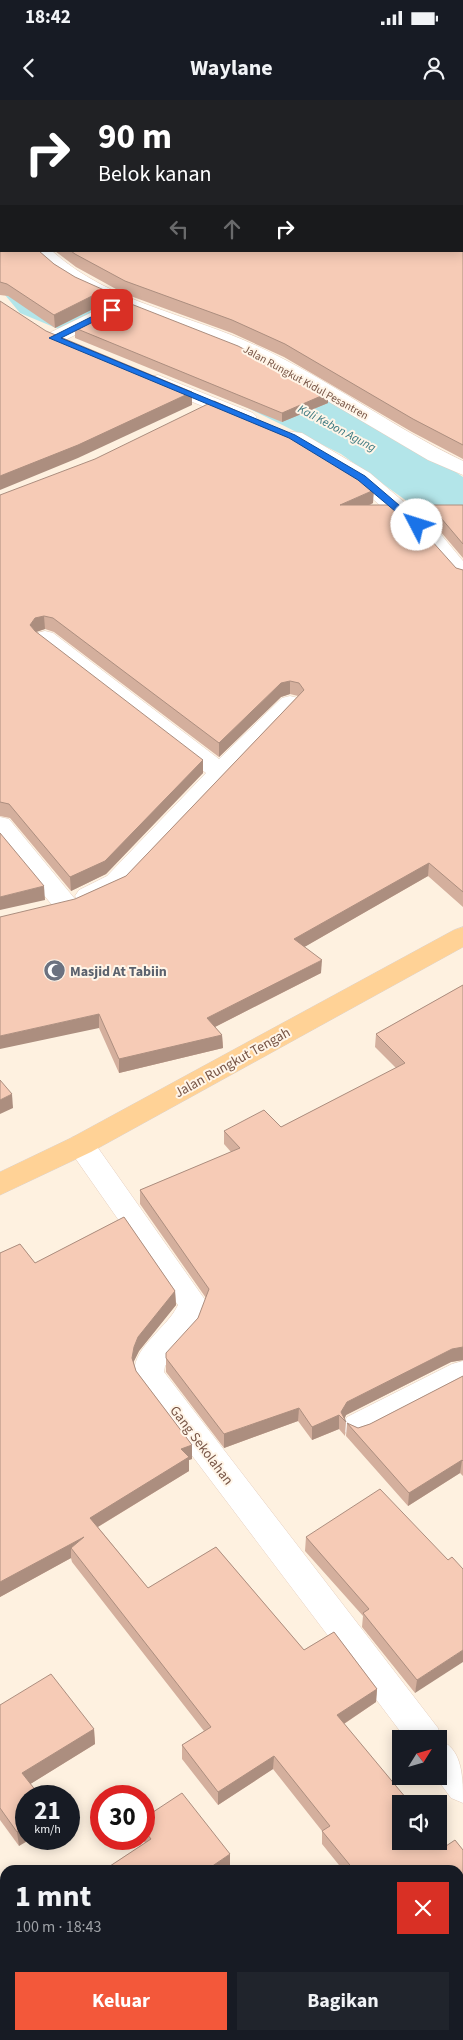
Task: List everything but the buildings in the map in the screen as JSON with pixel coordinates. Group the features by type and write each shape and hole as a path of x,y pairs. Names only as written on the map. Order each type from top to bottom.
{"main road":[{"name":"Jalan Rungkut Tengah","path":"0,1184 81,1144 463,936"}],"street":[{"name":"Jalan Rungkut Kidul Pesantren","path":"41,252 54,265 90,289 230,340 286,369 463,469"},
{"path":"81,350 54,332 100,316 125,303"},
{"path":"144,376 292,437 362,478 431,537 463,575"},
{"path":"190,416 215,404"},
{"path":"45,638 220,772"},
{"path":"38,912 66,905 116,882 220,772 290,703"},
{"path":"0,825 66,905"},
{"name":"Gang Sekolahan","path":"81,1144 193,1304 185,1323 150,1362 149,1375 419,1730"},
{"path":"358,1426 463,1374"},
{"path":"448,1767 463,1787"}],"waterway":[{"name":"Kali Kebon Agung","path":"2,252 42,300 269,393 365,440 449,499 463,502"}],"place":[{"name":"Masjid At Tabiin","path":"54,971"}],"route":[{"path":"112,310 54,338 292,437 362,478 417,525"}]}
